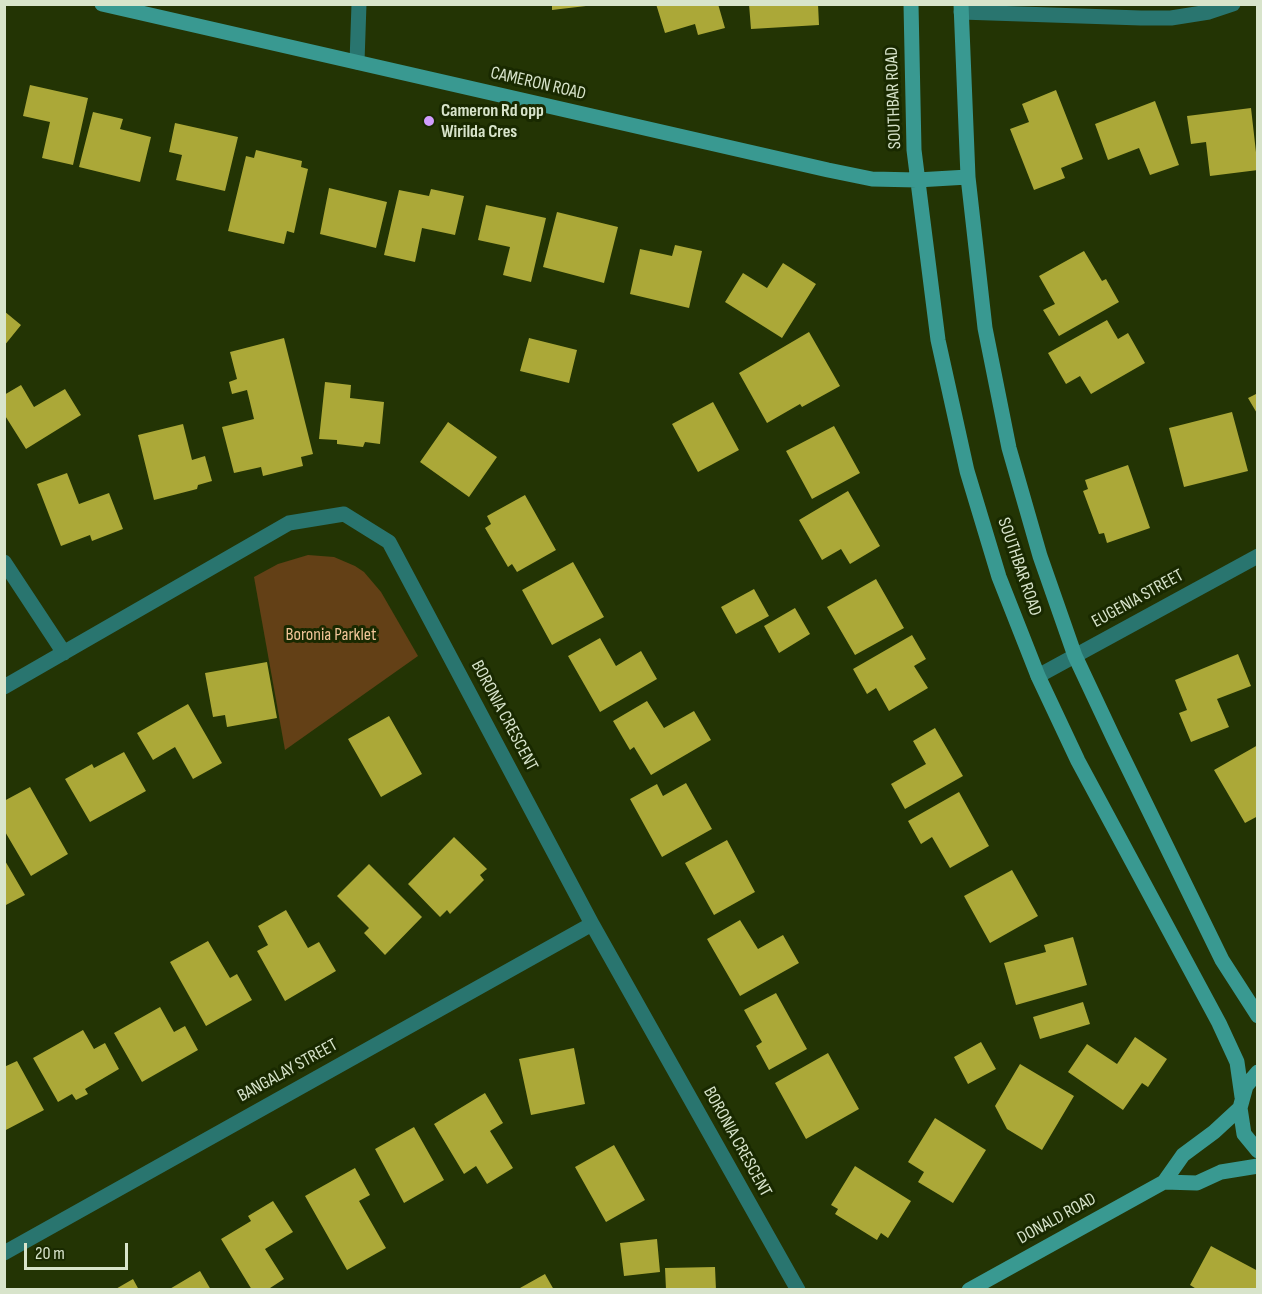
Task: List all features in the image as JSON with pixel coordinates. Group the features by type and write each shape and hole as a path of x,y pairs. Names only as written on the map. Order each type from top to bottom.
{"main road":[{"name":"CAMERON ROAD","path":"102,4 828,171 872,179 917,180 968,177"},
{"name":"SOUTHBAR ROAD","path":"911,4 917,180 938,340 967,471 999,577 1038,676 1078,761 1219,1023 1237,1062 1245,1134 1257,1151"},
{"name":"SOUTHBAR ROAD","path":"961,8 968,177 985,328 1009,448 1040,556 1076,656 1222,960 1257,1016"},
{"name":"DONALD ROAD","path":"969,1290 1164,1182 1183,1155 1214,1132 1241,1103 1246,1086 1257,1072"},
{"path":"1164,1182 1197,1183 1221,1172 1257,1166"}],"street":[{"path":"357,62 359,4"},
{"path":"961,8 1151,18 1192,15 1233,4"},
{"name":"BORONIA CRESCENT","path":"4,687 289,523 344,514 389,542 592,924 798,1290"},
{"name":"EUGENIA STREET","path":"1038,676 1257,556"},
{"path":"4,562 64,653"},
{"name":"BANGALAY STREET","path":"4,1253 592,924"}],"green space":[{"name":"Boronia Parklet","path":"308,555 334,557 364,572 381,592 418,656 285,750 254,577 278,564"}],"building":[{"path":"552,4 586,4 586,6 552,10"},
{"path":"656,4 718,4 725,28 698,35 695,24 665,33"},
{"path":"749,4 818,4 819,25 751,29"},
{"path":"30,85 88,98 73,165 42,158 50,122 23,116"},
{"path":"1056,90 1083,159 1061,168 1065,178 1034,190 1010,129 1029,122 1022,104"},
{"path":"1155,101 1179,165 1150,175 1139,148 1108,160 1095,124"},
{"path":"1251,108 1258,170 1210,176 1206,142 1191,144 1187,116"},
{"path":"93,112 123,119 120,129 151,137 140,182 79,167"},
{"path":"175,123 238,137 225,191 176,180 182,155 169,152"},
{"path":"256,150 302,161 301,167 308,169 294,233 287,231 284,244 228,231 246,156 254,158"},
{"path":"329,188 387,202 376,248 320,234"},
{"path":"431,189 464,196 455,235 422,228 415,262 384,255 399,190 429,196"},
{"path":"486,205 546,218 531,282 503,275 510,247 478,240"},
{"path":"557,212 618,227 604,283 543,267"},
{"path":"675,245 702,251 689,308 630,294 640,249 672,256"},
{"path":"1084,251 1102,281 1106,279 1119,302 1059,336 1043,310 1055,304 1039,276"},
{"path":"783,263 816,284 782,338 725,302 743,273 767,288"},
{"path":"4,311 21,325 4,346"},
{"path":"1107,320 1118,339 1128,333 1145,363 1091,394 1080,376 1066,384 1048,353"},
{"path":"809,332 840,386 802,407 800,404 767,423 739,373"},
{"path":"284,338 313,454 301,457 303,466 263,476 261,467 234,473 222,427 254,419 247,390 232,394 229,382 237,379 230,352"},
{"path":"529,338 577,350 569,383 520,371"},
{"path":"325,382 351,385 350,398 384,402 380,444 365,442 363,447 337,444 337,440 319,439"},
{"path":"21,385 34,407 65,389 81,415 26,449 4,414 4,395"},
{"path":"1258,393 1258,415 1248,398"},
{"path":"713,402 739,450 698,472 672,424"},
{"path":"1232,412 1248,471 1184,487 1169,428"},
{"path":"448,422 497,457 469,497 420,462"},
{"path":"183,424 192,460 205,456 212,481 198,485 197,489 154,500 138,435"},
{"path":"834,426 860,473 812,499 786,451"},
{"path":"1128,465 1150,528 1107,543 1104,533 1099,534 1083,491 1088,489 1085,480"},
{"path":"67,473 79,504 109,493 123,529 92,541 90,535 61,546 37,484"},
{"path":"848,491 880,546 850,564 841,549 822,560 799,520"},
{"path":"525,495 556,550 517,572 512,564 508,567 485,528 491,524 487,516"},
{"path":"573,562 604,617 552,645 522,590"},
{"path":"876,579 904,628 855,655 827,607"},
{"path":"754,589 769,616 736,634 721,607"},
{"path":"795,608 810,634 779,653 764,626"},
{"path":"912,635 926,659 914,666 928,688 889,711 876,688 867,694 853,669"},
{"path":"600,638 616,666 641,651 657,679 600,712 568,656"},
{"path":"1238,654 1251,686 1217,699 1229,727 1191,742 1179,713 1187,710 1175,680"},
{"path":"267,662 277,718 227,727 225,715 213,717 205,673"},
{"path":"647,701 664,728 694,711 711,740 651,775 634,747 630,750 613,721"},
{"path":"188,704 222,763 193,779 175,747 153,760 137,733"},
{"path":"389,716 422,774 381,797 348,739"},
{"path":"935,728 963,776 905,809 891,784 926,764 913,741"},
{"path":"1258,745 1258,816 1245,823 1214,770"},
{"path":"124,752 146,791 90,822 65,779 92,764 94,768"},
{"path":"686,783 712,829 662,857 630,799 657,784 663,796"},
{"path":"30,787 68,854 31,876 4,830 4,801"},
{"path":"959,792 989,846 950,868 932,837 921,844 908,821"},
{"path":"454,837 487,869 480,875 484,880 450,914 447,910 440,917 408,884"},
{"path":"727,840 755,892 714,915 685,863"},
{"path":"4,859 25,895 4,906"},
{"path":"369,864 422,917 385,955 364,933 369,928 337,896"},
{"path":"1012,870 1038,916 990,943 964,896"},
{"path":"286,910 308,948 319,942 336,971 285,1001 257,951 268,945 258,926"},
{"path":"740,920 758,949 783,935 799,963 740,996 707,939"},
{"path":"1073,937 1087,985 1016,1005 1004,963 1046,952 1044,945"},
{"path":"208,941 230,978 237,974 252,1000 206,1026 170,962"},
{"path":"776,993 807,1049 769,1070 756,1046 762,1042 744,1010"},
{"path":"1083,1002 1090,1024 1040,1039 1033,1017"},
{"path":"160,1007 174,1032 185,1026 198,1050 142,1082 114,1033"},
{"path":"83,1030 94,1049 105,1043 119,1069 85,1089 88,1094 76,1100 72,1094 58,1102 33,1058"},
{"path":"1135,1037 1167,1059 1148,1087 1142,1083 1123,1110 1068,1072 1087,1044 1117,1064"},
{"path":"981,1042 996,1069 968,1084 954,1057"},
{"path":"574,1048 585,1104 531,1115 519,1059"},
{"path":"828,1053 859,1109 806,1139 775,1083"},
{"path":"17,1061 44,1110 4,1131 4,1067"},
{"path":"1020,1064 1074,1096 1042,1150 1007,1129 995,1106"},
{"path":"485,1093 503,1123 490,1131 513,1168 487,1184 476,1166 464,1174 434,1124"},
{"path":"935,1118 986,1150 953,1203 918,1182 924,1172 908,1162"},
{"path":"414,1127 444,1180 404,1203 375,1149"},
{"path":"614,1145 645,1200 606,1222 575,1167"},
{"path":"855,1166 911,1201 888,1238 881,1233 877,1240 835,1214 838,1209 831,1205"},
{"path":"355,1168 370,1195 359,1201 386,1248 347,1270 305,1196"},
{"path":"273,1201 293,1232 265,1249 284,1279 267,1290 252,1290 221,1239 251,1221 248,1216"},
{"path":"657,1239 660,1272 624,1276 620,1243"},
{"path":"1211,1246 1258,1271 1257,1290 1198,1290 1190,1285"},
{"path":"715,1267 716,1290 666,1290 665,1268"},
{"path":"200,1271 211,1290 168,1290"},
{"path":"545,1274 554,1290 522,1290 520,1288"},
{"path":"133,1279 139,1290 114,1290"}],"place":[{"name":"Cameron Rd opp Wirilda Cres","path":"429,121"}]}
